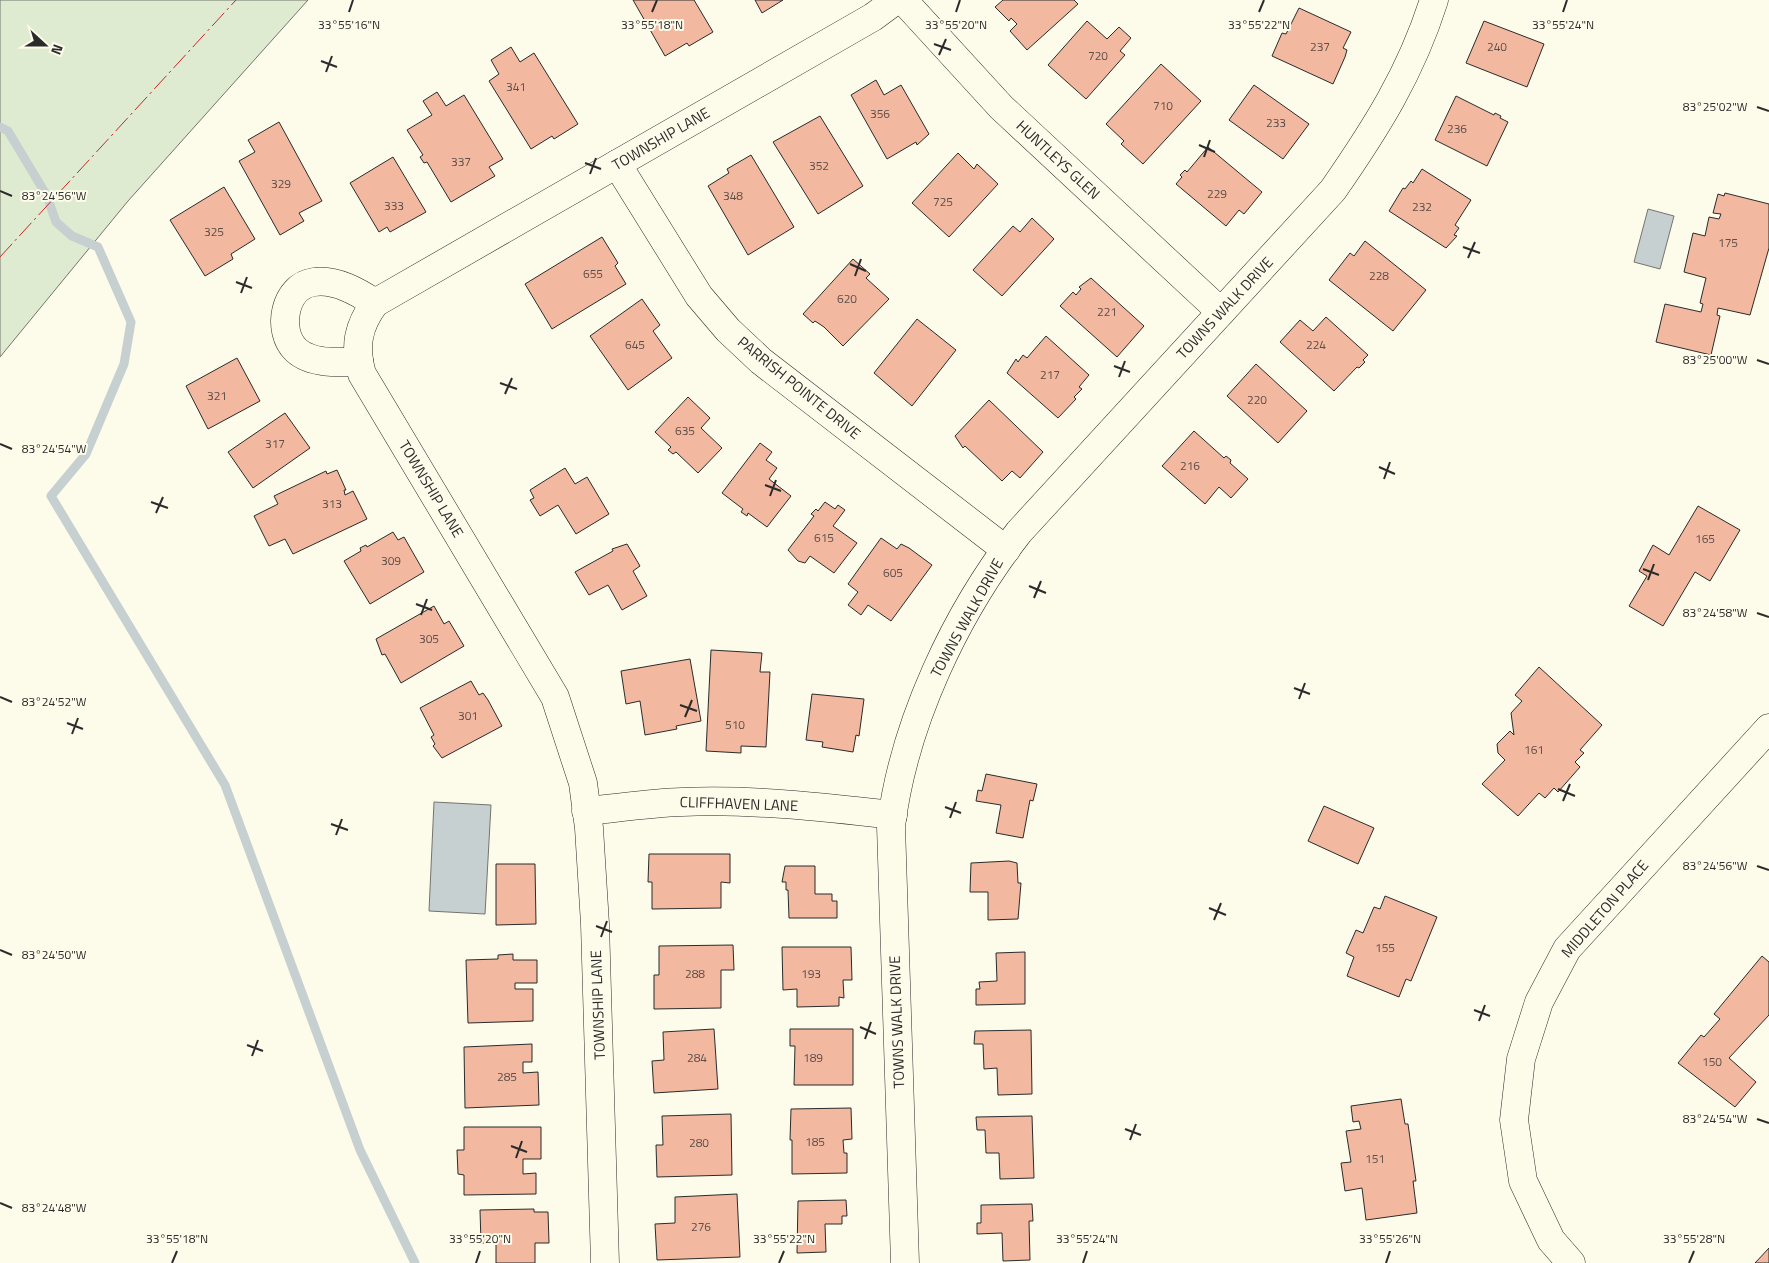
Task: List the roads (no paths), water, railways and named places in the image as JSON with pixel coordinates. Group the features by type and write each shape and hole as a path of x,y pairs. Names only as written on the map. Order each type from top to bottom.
{"street":[{"name":"TOWNSHIP LANE","path":"605,1263 595,924 582,783 554,697 362,374 358,361 358,333 365,316 375,303 873,17 896,0"},
{"name":"HUNTLEYS GLEN","path":"903,0 1001,107 1221,312"},
{"name":"TOWNS WALK DRIVE","path":"905,1263 892,815 903,766 920,710 940,664 968,610 991,569 1006,550 1333,190 1367,141 1396,92 1424,30 1434,0"},
{"name":"PARRISH POINTE DRIVE","path":"617,164 699,296 728,330 761,361 1006,550"},
{"path":"358,361 324,361 297,351 288,340 284,322 287,306 298,290 313,282 330,283 351,289 375,303"},
{"name":"MIDDLETON PLACE","path":"1571,1263 1550,1240 1523,1181 1514,1120 1521,1059 1538,1002 1566,949 1769,728"},
{"name":"CLIFFHAVEN LANE","path":"586,811 680,802 727,801 892,815"}],"waterway":[{"path":"0,127 8,131 47,196 56,222 72,236 98,247 131,322 124,364 86,454 51,496 225,785 360,1150 415,1263"}]}
